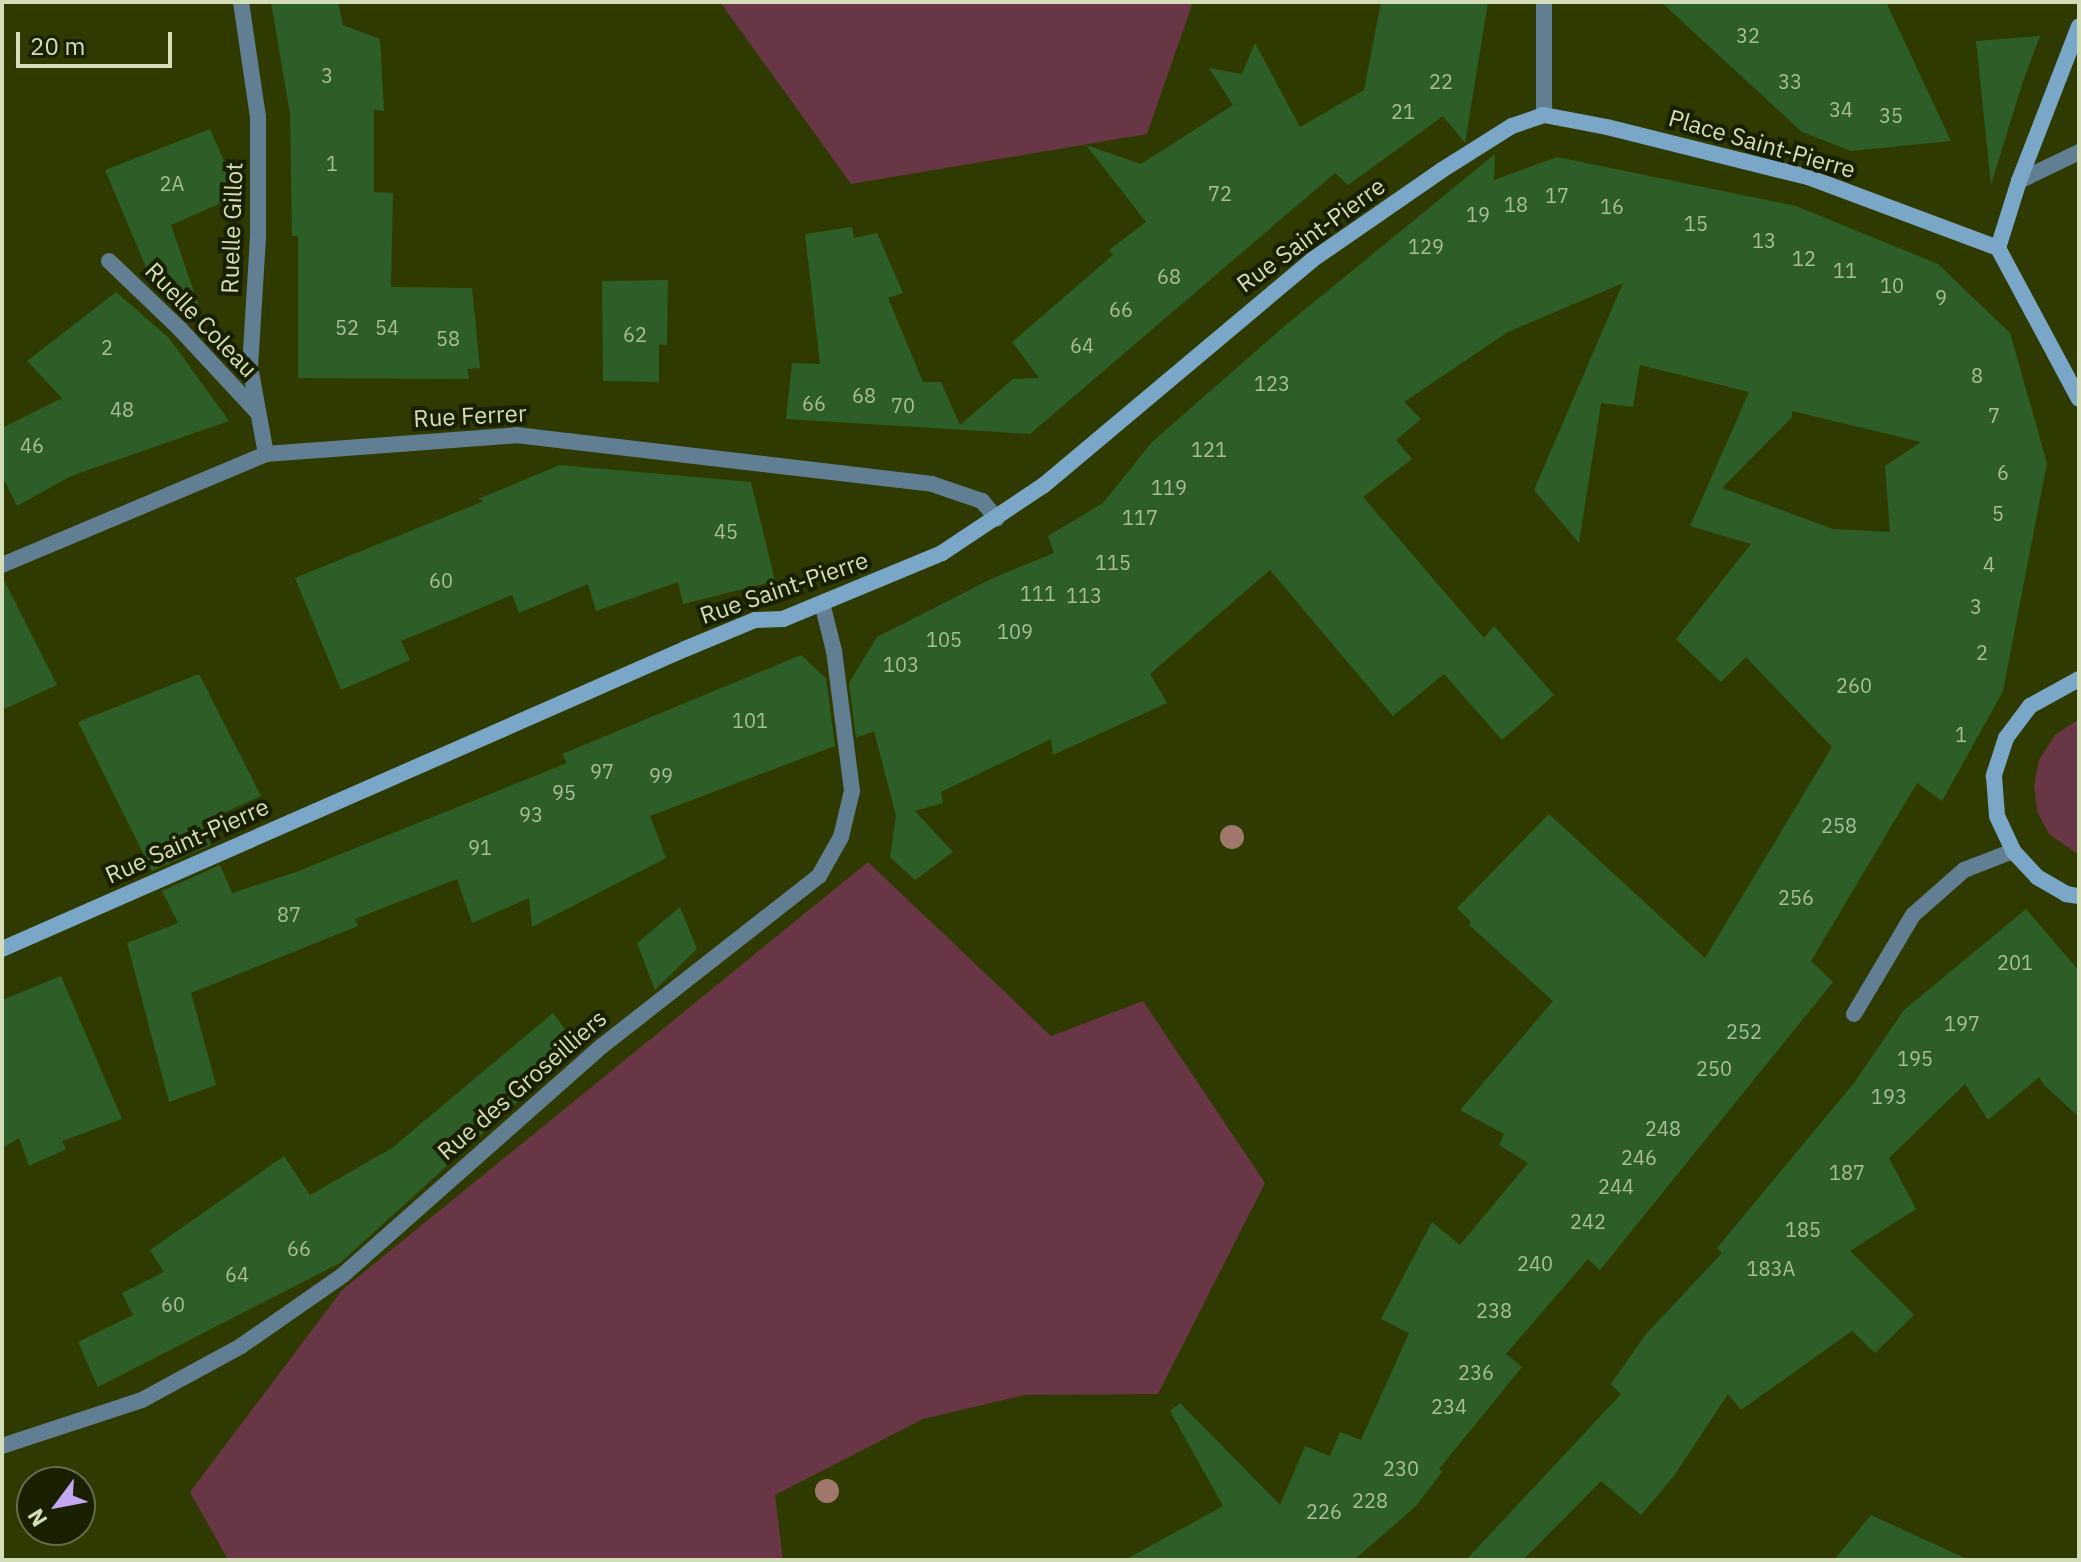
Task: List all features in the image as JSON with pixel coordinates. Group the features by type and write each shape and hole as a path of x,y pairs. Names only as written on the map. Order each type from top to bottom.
{"street":[{"name":"Ruelle Gillot","path":"241,2 258,117 258,237 250,367 266,454"},
{"path":"1544,2 1544,115"},
{"path":"2079,26 2019,181 1998,248 2079,399"},
{"name":"Place Saint-Pierre","path":"1544,115 1808,177 1998,248"},
{"name":"Rue Saint-Pierre","path":"2,949 713,637 755,620 783,619 929,560 997,519 1080,456 1312,260 1512,126 1544,115"},
{"path":"2019,181 2079,152"},
{"name":"Ruelle Coleau","path":"109,261 180,329 259,414"},
{"name":"Rue Ferrer","path":"2,565 266,454 516,435 932,484 982,501 997,519"},
{"name":"Rue des Groseilliers","path":"2,1446 142,1400 241,1346 343,1275 602,1046 819,876 841,837 852,791 834,651 822,603"},
{"path":"2079,679 2030,706 2006,738 1994,776 1997,816 2013,851 2037,877 2066,894 2079,896"},
{"path":"1854,1014 1913,915 1964,870 2013,851"}],"shaded area":[{"path":"720,2 1193,2 1147,134 851,184"},
{"path":"2079,719 2079,855 2049,834 2037,811 2034,785 2039,760 2055,735"},
{"path":"868,862 1051,1036 1143,1001 1265,1183 1158,1394 1024,1395 923,1419 775,1495 783,1560 228,1560 190,1492 342,1290"}],"building":[{"path":"271,2 338,2 343,25 380,39 384,111 374,110 374,192 393,193 391,287 472,288 480,368 467,369 469,379 298,378 298,236 292,236 290,114"},
{"path":"1381,2 1488,2 1465,143 1443,116 1348,185 1335,173 1030,434 786,419 792,363 820,364 805,234 852,227 854,238 877,233 903,293 888,298 923,382 941,382 960,425 1013,379 1039,378 1012,342 1113,255 1109,250 1146,222 1086,145 1141,164 1233,105 1209,68 1242,74 1255,43 1300,127 1364,90"},
{"path":"1661,2 1886,2 1951,141 1851,151 1802,132"},
{"path":"2040,36 2022,84 1991,185 1976,41"},
{"path":"210,129 239,195 171,225 201,312 185,318 156,291 105,170"},
{"path":"1495,154 1494,180 1557,157 1796,206 1938,264 2010,333 2047,463 2003,691 1942,801 1917,783 1811,961 1833,982 1600,1270 1588,1259 1506,1354 1522,1367 1439,1469 1442,1472 1416,1506 1354,1560 1125,1560 1223,1506 1170,1411 1180,1403 1280,1505 1305,1446 1330,1456 1340,1432 1361,1440 1409,1333 1381,1319 1432,1222 1460,1245 1528,1163 1499,1145 1504,1134 1460,1110 1553,1001 1469,925 1471,922 1457,908 1549,814 1705,958 1832,747 1746,657 1721,682 1676,639 1751,544 1690,526 1749,392 1640,365 1633,407 1601,403 1579,543 1534,490 1623,283 1508,332 1404,402 1421,419 1396,440 1412,459 1363,497 1484,638 1494,626 1554,695 1502,740 1444,674 1393,716 1270,570 1150,674 1167,703 1053,755 1051,739 941,792 943,803 915,811 953,852 915,880 890,857 896,816 874,731 856,738 849,683 877,637 993,578 1054,553 1048,536 1103,503 1152,442 1281,329","holes":["1792,411 1921,442 1885,466 1890,532 1833,529 1722,488 1792,417"]},
{"path":"668,280 667,345 659,344 659,382 603,381 602,281"},
{"path":"116,292 169,338 229,421 71,476 17,506 2,476 2,428 62,398 27,361"},
{"path":"560,465 751,482 775,581 683,604 678,582 596,611 588,584 519,613 512,595 401,641 410,660 341,690 295,578 484,501 478,499"},
{"path":"2,576 57,685 2,710"},
{"path":"801,655 826,678 835,746 650,816 666,858 532,927 529,898 472,923 457,879 355,919 358,926 191,993 216,1085 169,1102 127,943 178,923 162,891 220,865 232,893 296,872 567,763 562,754"},
{"path":"199,674 261,796 201,823 211,845 152,871 78,722"},
{"path":"680,907 697,949 655,990 637,943"},
{"path":"2026,909 2079,971 2079,1117 2039,1077 1988,1120 1965,1084 1889,1158 1916,1209 1850,1251 1914,1315 1875,1353 1852,1331 1741,1410 1728,1394 1674,1476 1641,1515 1601,1481 1523,1560 1466,1560 1621,1394 1611,1384 1646,1334 1722,1253 1717,1248 1854,1083 1904,1010"},
{"path":"61,976 122,1119 62,1141 66,1149 29,1166 19,1138 2,1148 2,1000"},
{"path":"553,1013 578,1047 340,1263 98,1387 78,1342 133,1315 122,1293 164,1272 150,1250 284,1156 310,1195 392,1148"},
{"path":"1871,1515 1969,1560 1834,1560"}]}
